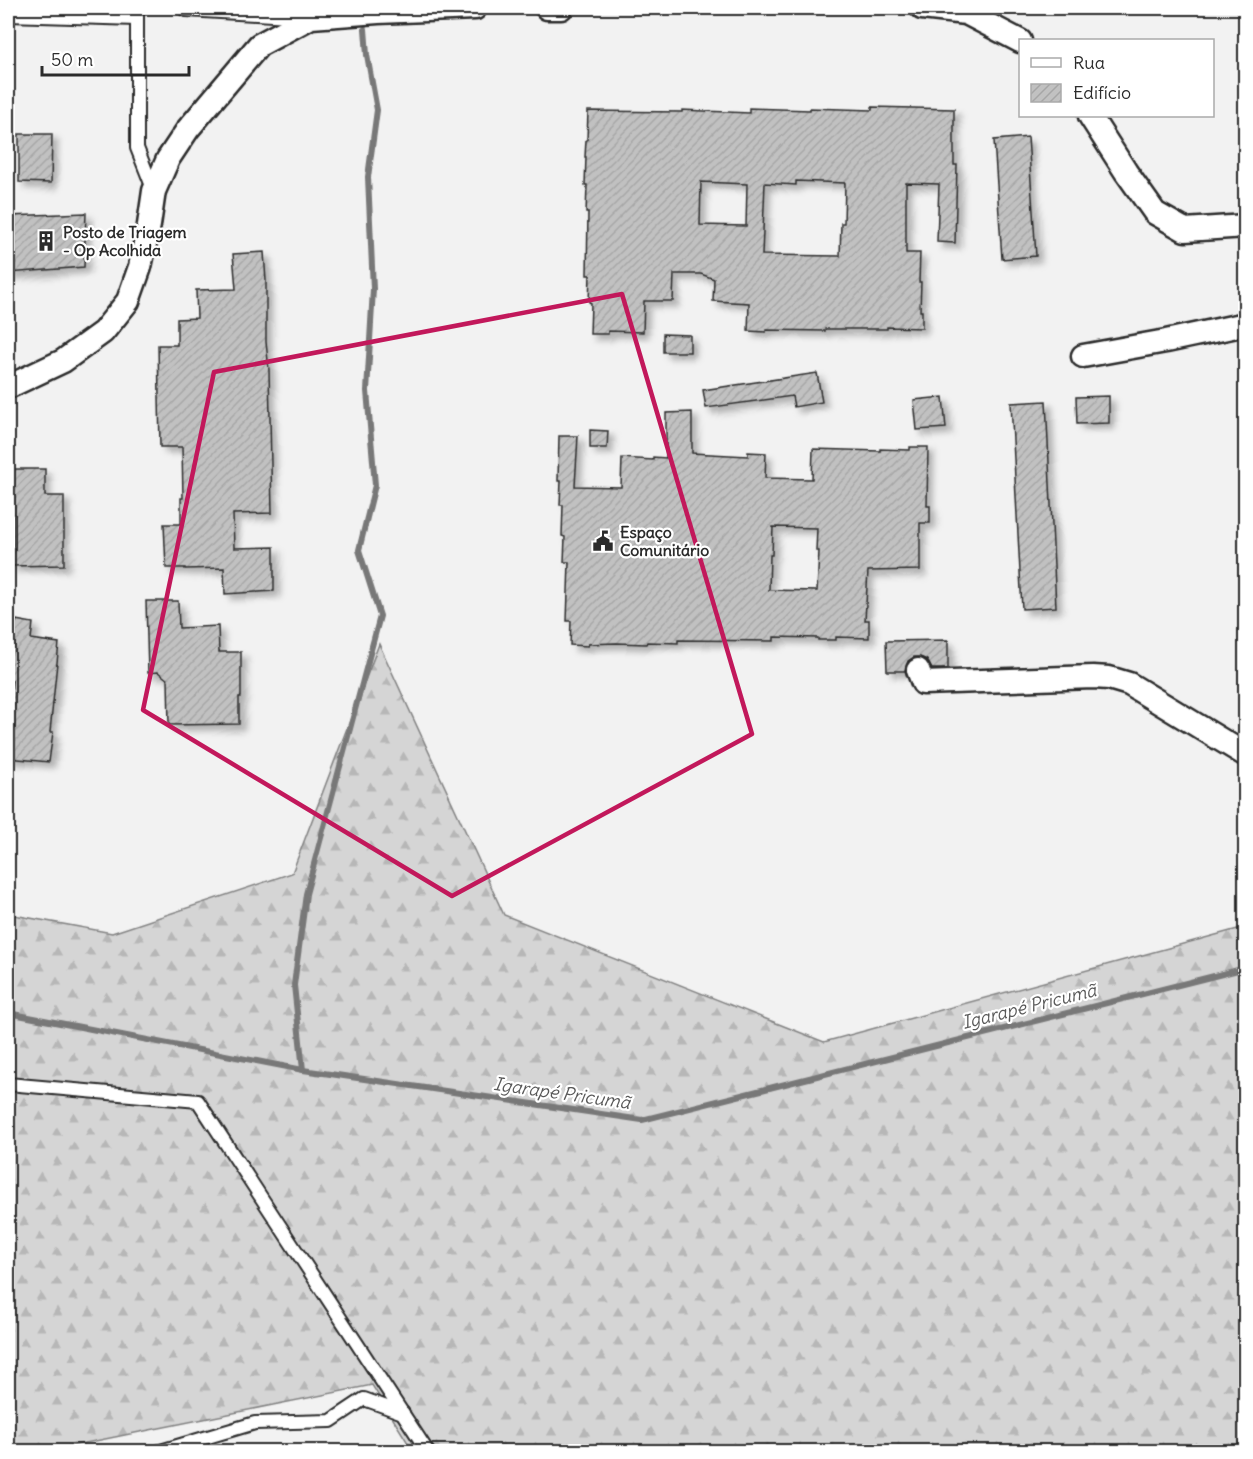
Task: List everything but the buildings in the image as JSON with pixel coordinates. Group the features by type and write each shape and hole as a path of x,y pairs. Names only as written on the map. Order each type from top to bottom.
{"street":[{"path":"8,387 63,361 103,332 128,301 140,267 154,191 168,159 188,129 259,45 311,17 475,8"},
{"path":"547,8 561,8"},
{"path":"922,8 966,13 1019,40"},
{"path":"1091,117 1155,213 1185,230 1245,226"},
{"path":"1083,356 1245,324"},
{"path":"918,670 922,682 1109,678 1129,684 1245,755"}],"lane":[{"path":"183,8 311,17"},
{"path":"8,15 137,13 137,148 154,191"},
{"path":"8,1084 198,1101 428,1452"},
{"path":"156,1452 255,1423 331,1421 364,1399 403,1413"}],"highlighted area":[{"path":"622,294 752,734 452,896 143,710 214,372"}],"green space":[{"path":"379,644 504,915 824,1042 1245,927 1245,1451 413,1451 372,1385 46,1451 8,1451 8,914 112,933 292,873"}],"waterway":[{"path":"303,1070 294,985 306,894 380,616 359,550 375,485 367,391 373,289 368,177 377,110 367,55 365,29"},
{"name":"Igarapé Pricumã","path":"8,1013 303,1070 642,1120 1246,968"}],"place":[{"name":"Posto de Triagem - Op Acolhida","path":"46,241"},
{"name":"Espaço Comunitário","path":"603,541"}]}
